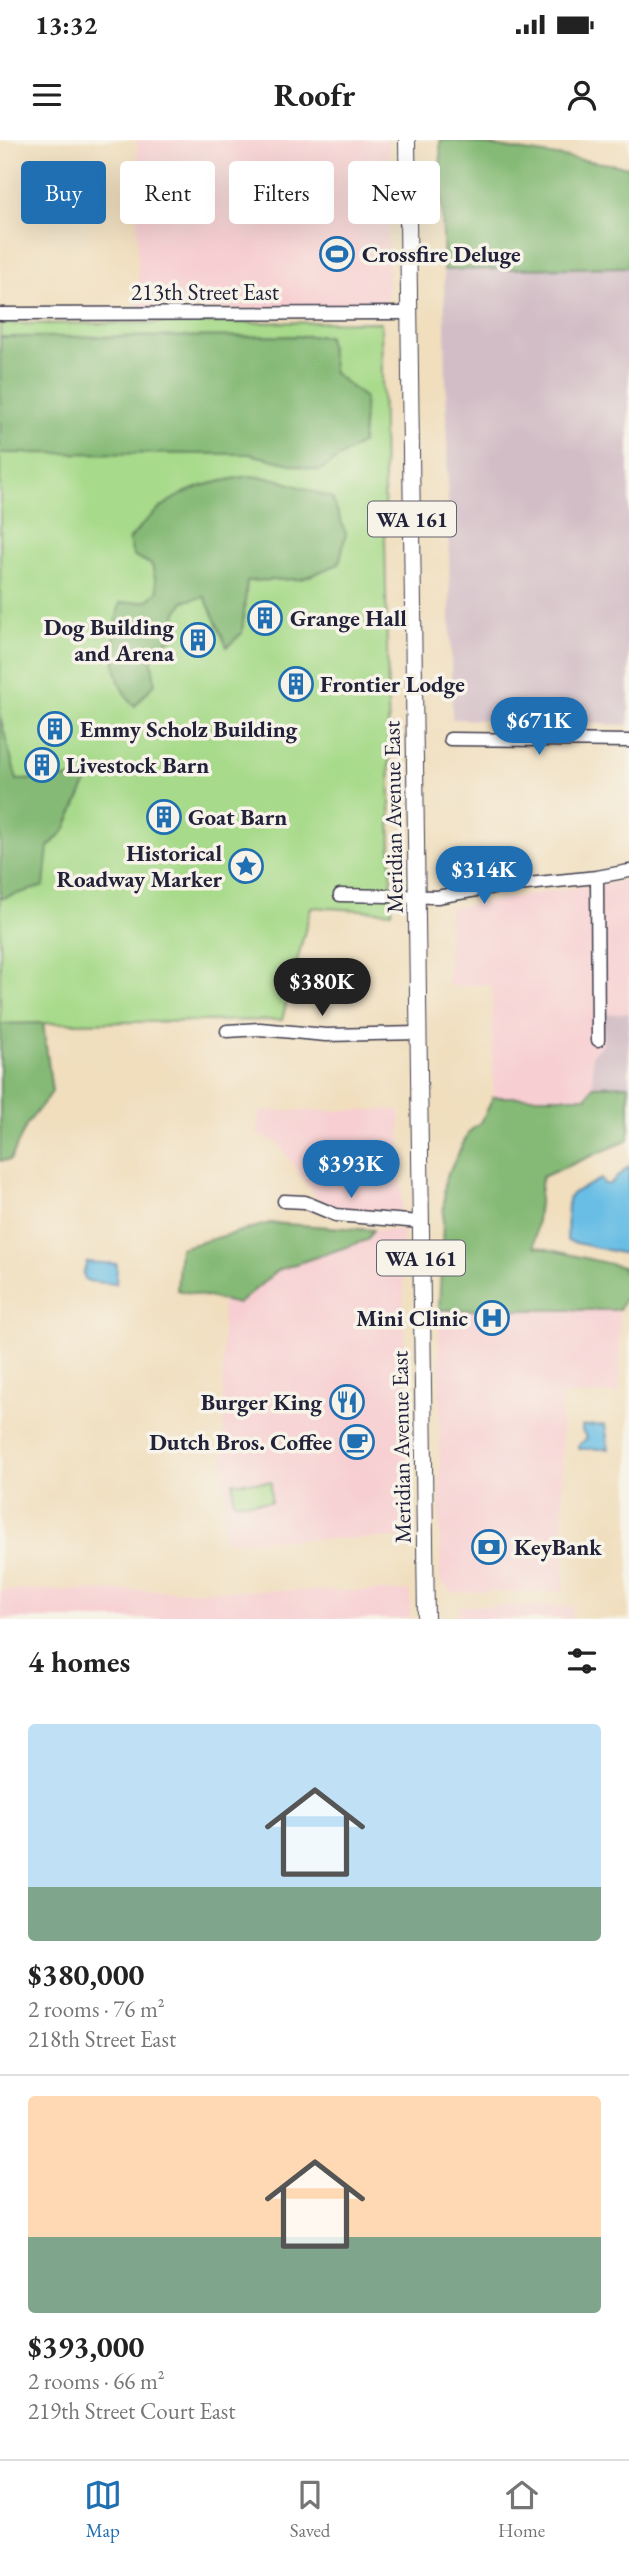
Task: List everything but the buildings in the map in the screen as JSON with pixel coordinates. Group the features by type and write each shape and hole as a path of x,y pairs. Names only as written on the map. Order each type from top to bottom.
{"main road":[{"name":"Meridian Avenue East","path":"407,140 426,1619"}],"street":[{"name":"213th Street East","path":"0,314 409,313"},
{"path":"450,739 629,741"},
{"path":"340,895 436,897 629,871"},
{"path":"597,877 598,1040"},
{"path":"228,1031 254,1029 326,1035 419,1033"},
{"path":"284,1201 305,1202 325,1212 345,1216 420,1222"}],"shaded area":[{"path":"137,140 388,140 388,161 348,161 348,224 388,224 388,295 376,310 138,309 137,224 215,224 215,161 137,161"},
{"path":"629,267 629,725 452,719 444,270"},
{"path":"629,879 629,1013 604,1014 603,1044 592,1054 593,1086 588,1097 493,1097 492,985 448,986 449,908"},
{"path":"629,1013 629,1085 593,1086 592,1054 603,1044 604,1014"},
{"path":"400,1110 402,1211 337,1209 319,1202 277,1142 257,1135 259,1111"},
{"path":"373,1230 403,1230 407,1538 225,1540 222,1300 238,1304 278,1270 367,1241"},
{"path":"439,1310 619,1310 620,1393 561,1395 564,1591 452,1592 440,1581"},
{"path":"0,1590 410,1591 410,1619 0,1619"},
{"path":"459,1606 572,1606 573,1619 459,1619"}],"green space":[{"path":"440,140 629,167 629,267 444,270"},
{"path":"381,322 392,912 311,907 282,1020 0,1024 0,324"},
{"path":"328,336 334,373 365,398 362,443 319,471 249,454 0,453 0,337"},
{"path":"250,476 276,479 332,498 346,534 339,564 302,579 247,581 242,633 227,647 205,597 184,601 175,616 177,636 150,649 155,683 135,706 120,685 116,671 114,643 117,615 120,603 147,601 158,591 152,565 133,555 129,540 142,524 182,494 212,483"},
{"path":"0,717 17,780 89,777 65,830 48,847 44,886 0,899"},
{"path":"43,1023 52,1092 27,1124 10,1160 0,1161 0,1024"},
{"path":"629,1085 629,1140 542,1177 534,1246 623,1267 627,1288 619,1310 439,1310 445,1180 469,1132 482,1121 493,1097 587,1097 593,1086"},
{"path":"270,1223 373,1230 367,1240 278,1270 238,1304 177,1290 180,1248"},
{"path":"233,1482 271,1482 271,1502 234,1502"}],"water":[{"path":"629,1166 629,1252 625,1254 567,1241 568,1199 573,1193 601,1179 604,1184 610,1184"},
{"path":"87,1262 117,1264 116,1284 86,1281 83,1274"},
{"path":"605,1425 609,1449 579,1449 579,1445 587,1438 582,1426"}],"place":[{"name":"Crossfire Deluge","path":"337,254"},
{"name":"Grange Hall","path":"265,618"},
{"name":"Dog Building and Arena","path":"198,640"},
{"name":"Frontier Lodge","path":"296,684"},
{"name":"Emmy Scholz Building","path":"55,729"},
{"name":"Livestock Barn","path":"42,765"},
{"name":"Goat Barn","path":"164,817"},
{"name":"Historical Roadway Marker","path":"246,866"},
{"name":"Mini Clinic","path":"492,1318"},
{"name":"Burger King","path":"347,1402"},
{"name":"Dutch Bros. Coffee","path":"357,1442"},
{"name":"KeyBank","path":"489,1547"}]}
